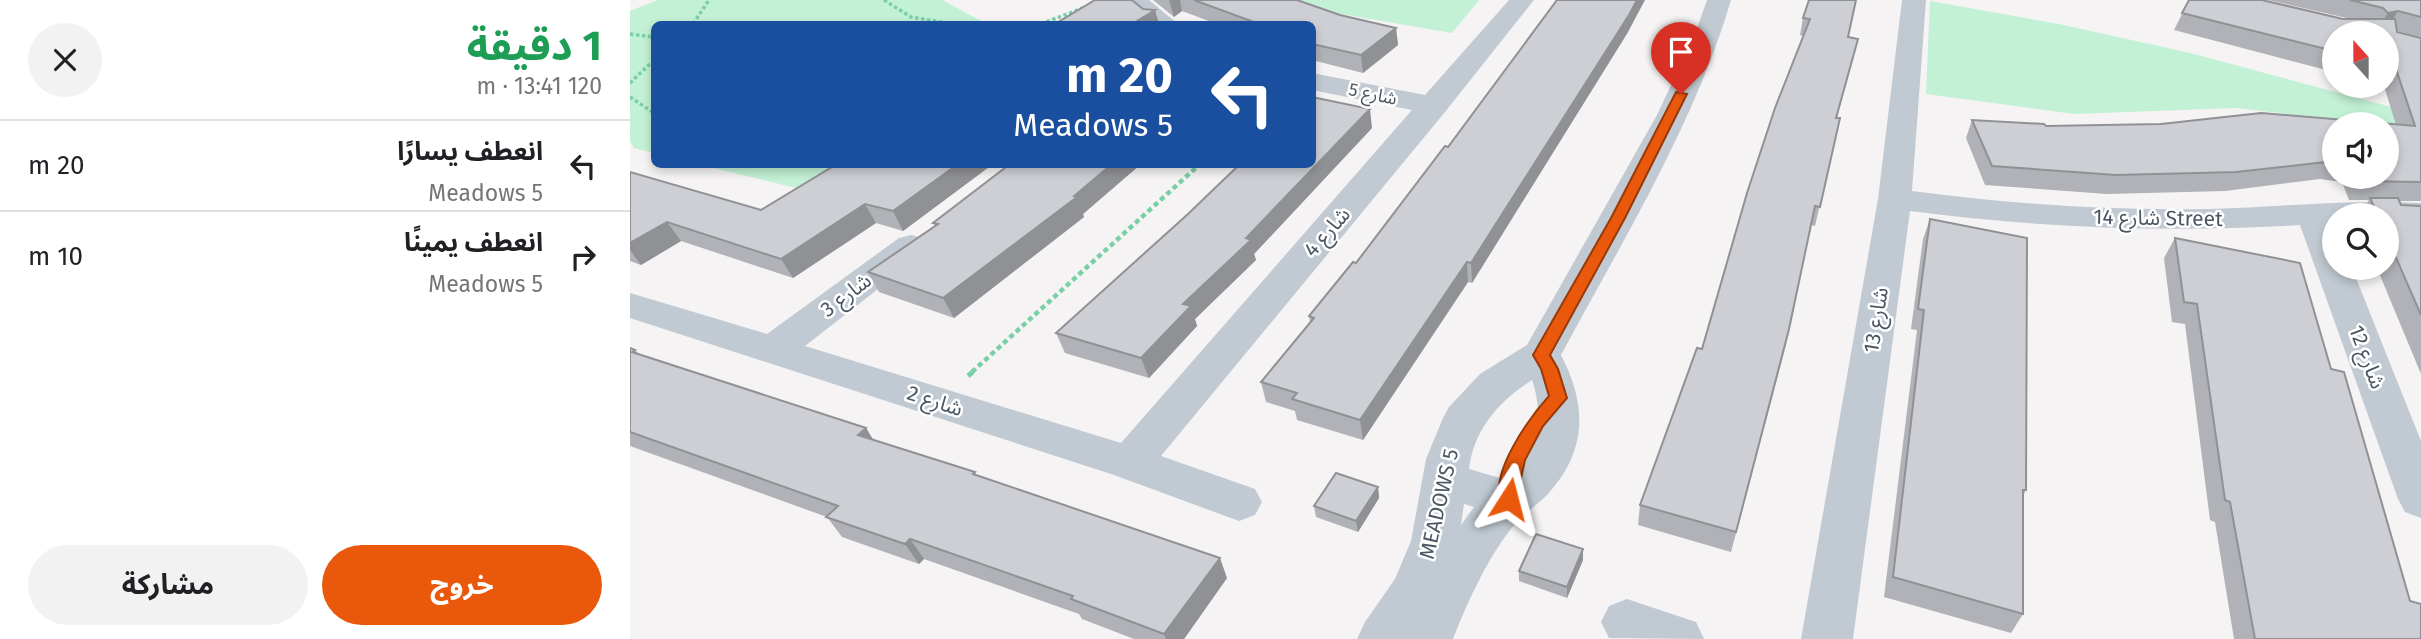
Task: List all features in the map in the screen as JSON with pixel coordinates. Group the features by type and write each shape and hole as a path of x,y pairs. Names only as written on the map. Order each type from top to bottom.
{"street":[{"path":"1133,0 1161,21"},
{"name":"شارع 4","path":"1129,463 1522,0"},
{"name":"MEADOWS 5","path":"1383,639 1415,591 1435,541 1448,459 1464,418 1495,384 1541,355 1672,115 1708,34 1718,0"},
{"name":"شارع 13","path":"1827,639 1895,199 1914,0"},
{"name":"شارع 5","path":"1316,82 1434,106"},
{"name":"شارع 14 Street","path":"1895,199 1980,210 2095,218 2207,219 2362,211 2421,213"},
{"name":"شارع 12","path":"2313,214 2421,499"},
{"name":"شارع 3","path":"773,350 934,229"},
{"name":"شارع 2","path":"630,305 1129,463 1239,502"},
{"path":"1541,355 1549,369 1558,398"},
{"path":"1495,384 1558,398"},
{"path":"1446,481 1509,499 1511,472 1516,460 1536,421 1558,398"},
{"name":"MEADOWS 5","path":"1427,639 1444,598 1491,520 1509,499"},
{"path":"1627,622 1678,639"}],"path":[{"path":"695,21 709,0"},
{"path":"884,0 911,17 935,21"},
{"path":"1049,21 1088,6"},
{"path":"630,34 651,37"},
{"path":"630,83 651,62"},
{"path":"630,97 651,111"},
{"path":"940,402 1196,168"}],"green space":[{"path":"658,0 942,0 981,21 651,21 651,152 634,148 630,141 630,11"},
{"path":"1291,0 1479,0 1452,33 1312,9"},
{"path":"1930,1 2059,24 2190,53 2322,88 2322,98 2358,98 2421,115 2421,129 2399,127 2399,112 2322,112 2322,118 2236,108 2074,114 1926,94"},
{"path":"713,168 833,168 796,188"}],"building":[{"path":"1095,0 1132,0 1143,9 1155,10 1137,21 1060,21"},
{"path":"1194,0 1297,0 1340,15 1396,28 1361,55 1316,45 1316,21 1251,21"},
{"path":"1557,0 1637,0 1471,263 1467,262 1360,420 1292,399 1297,393 1261,382 1314,318 1309,316 1353,262 1356,263 1445,146 1448,147"},
{"path":"1809,0 1856,0 1848,37 1858,39 1836,118 1840,118 1820,207 1815,206 1789,329 1736,532 1640,505 1697,348 1702,349 1747,193 1775,108 1810,19 1803,18"},
{"path":"2189,0 2262,0 2343,19 2395,21 2322,21 2322,48 2182,13"},
{"path":"2350,0 2421,0 2421,17 2398,11 2388,13 2383,8"},
{"path":"2399,32 2421,38 2421,182 2399,182 2399,125 2415,126 2399,78"},
{"path":"1316,98 1370,109 1316,165"},
{"path":"2261,113 2322,118 2322,162 2236,172 2116,175 1992,166 1972,120 2046,126 2161,124"},
{"path":"830,168 952,168 893,211 865,204 781,259 667,222 630,243 630,172 761,210"},
{"path":"1005,168 1107,168 1074,196 1077,197 943,298 868,272 938,224 933,223"},
{"path":"1236,168 1313,168 1246,238 1251,240 1183,304 1191,306 1141,358 1056,333"},
{"path":"2370,198 2398,198 2401,205 2421,206 2421,315 2399,265 2399,203 2372,203"},
{"path":"1930,219 2027,238 2023,614 1893,577 1924,310 1918,309"},
{"path":"2175,238 2300,263 2331,369 2344,372 2410,601 2421,604 2421,639 2255,639 2230,502 2225,500 2197,304 2184,302"},
{"path":"630,348 635,350 632,352 866,428 858,435 975,472 973,474 1220,558 1164,634 1071,599 1073,596 910,539 905,544 826,517 838,506 630,432"},
{"path":"1336,473 1378,487 1356,521 1314,506"},
{"path":"1536,534 1583,549 1567,587 1519,571"}],"route":[{"path":"1509,499 1511,472 1516,460 1536,421 1558,398 1555,383 1541,355 1618,218 1681,94"}]}
